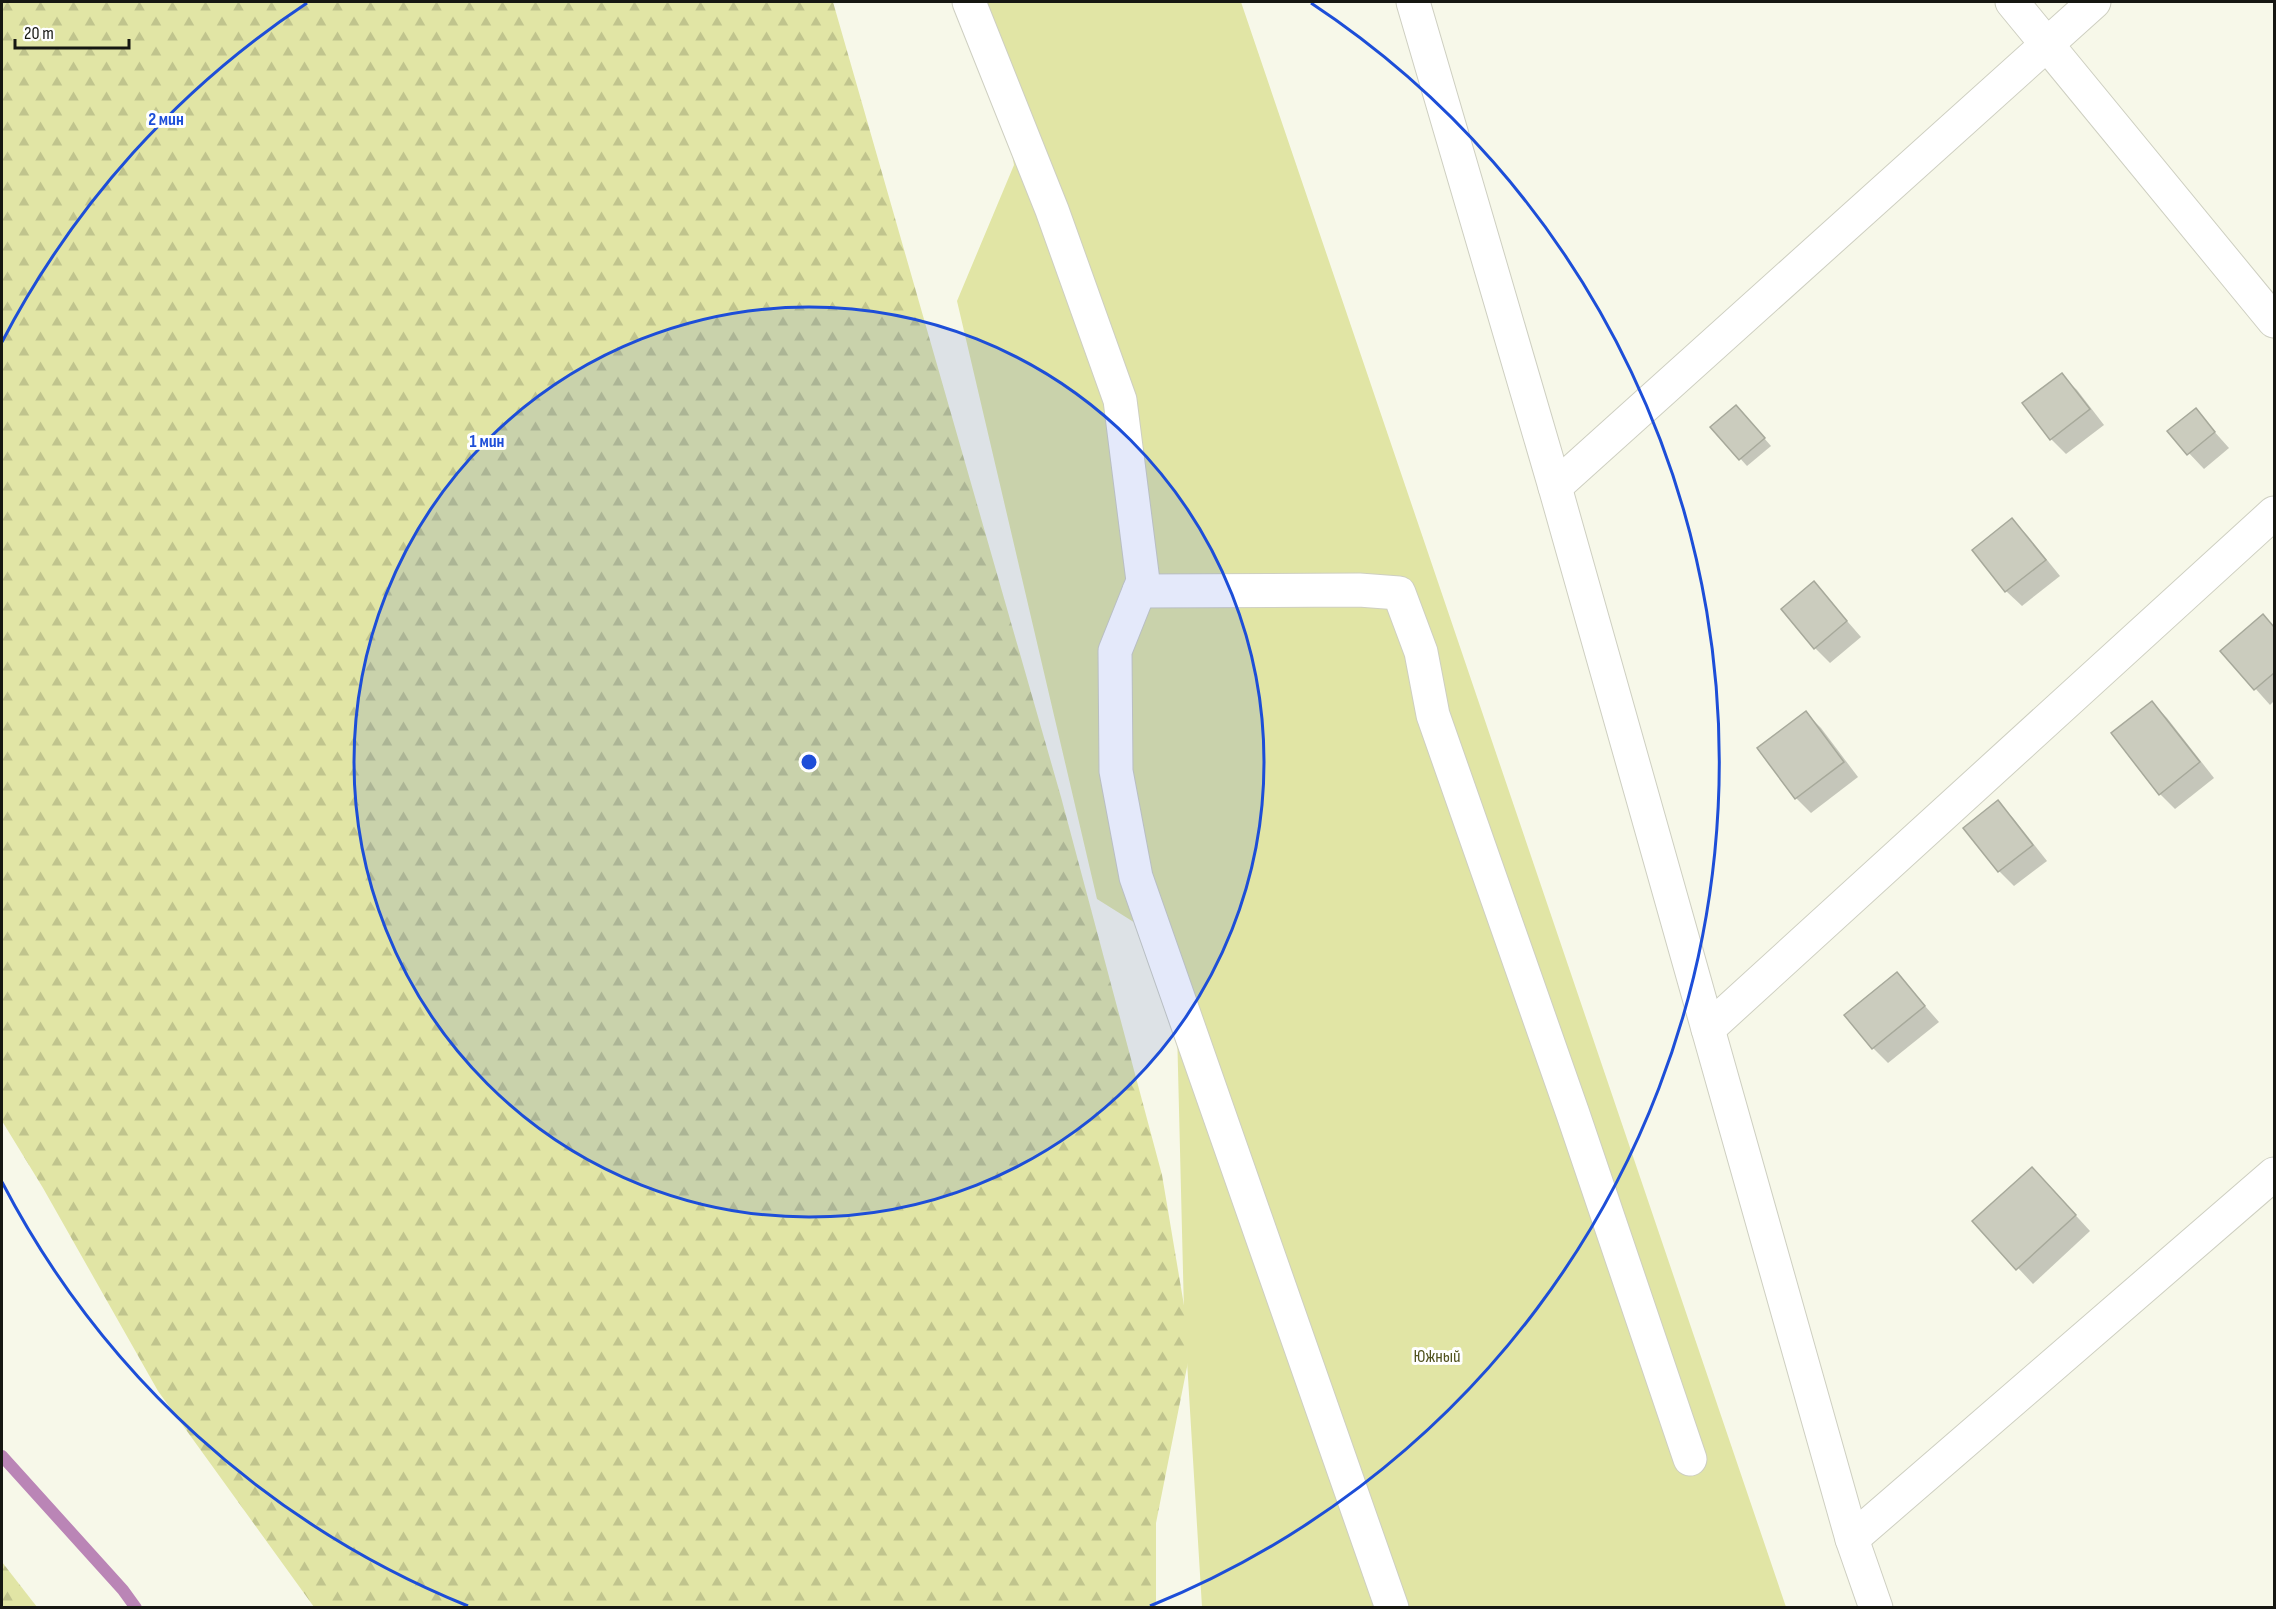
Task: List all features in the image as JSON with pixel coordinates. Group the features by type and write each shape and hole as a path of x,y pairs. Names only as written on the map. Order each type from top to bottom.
{"lane":[{"path":"969,2 1052,210 1120,400 1143,581 1115,651 1116,771 1136,877 1392,1608"},
{"path":"1413,2 1555,487 1852,1539 1876,1608"},
{"path":"2012,2 2274,321"},
{"path":"1555,487 2094,2"},
{"path":"1708,1029 2274,513"},
{"path":"1139,591 1359,590 1399,593 1421,652 1433,715 1573,1114 1690,1459"},
{"path":"1852,1539 2274,1174"}],"green space":[{"path":"2,2 833,2 1061,797 1162,1175 1191,1347 1156,1523 1156,1607 314,1607 158,1391 43,1188 2,1121"},
{"name":"Южный","path":"985,2 1241,2 1786,1607 1202,1607 1184,1312 1175,948 1097,899 957,301 1014,165"},
{"path":"2,1562 37,1607 2,1607"}],"building":[{"path":"2062,373 2090,409 2050,440 2022,403"},
{"path":"1736,405 1765,438 1739,460 1710,427"},
{"path":"2196,408 2215,432 2187,455 2167,431"},
{"path":"2012,518 2046,560 2005,592 1972,550"},
{"path":"1814,581 1847,621 1814,649 1781,609"},
{"path":"2263,614 2274,627 2274,673 2254,690 2220,651"},
{"path":"2152,701 2200,762 2159,795 2111,733"},
{"path":"1806,711 1844,762 1795,799 1757,748"},
{"path":"1998,800 2033,845 1998,872 1963,828"},
{"path":"1897,972 1925,1006 1872,1049 1844,1015"},
{"path":"2032,1167 2076,1215 2016,1270 1972,1221"}],"waterway":[{"path":"2,1456 123,1590 136,1608"}]}
